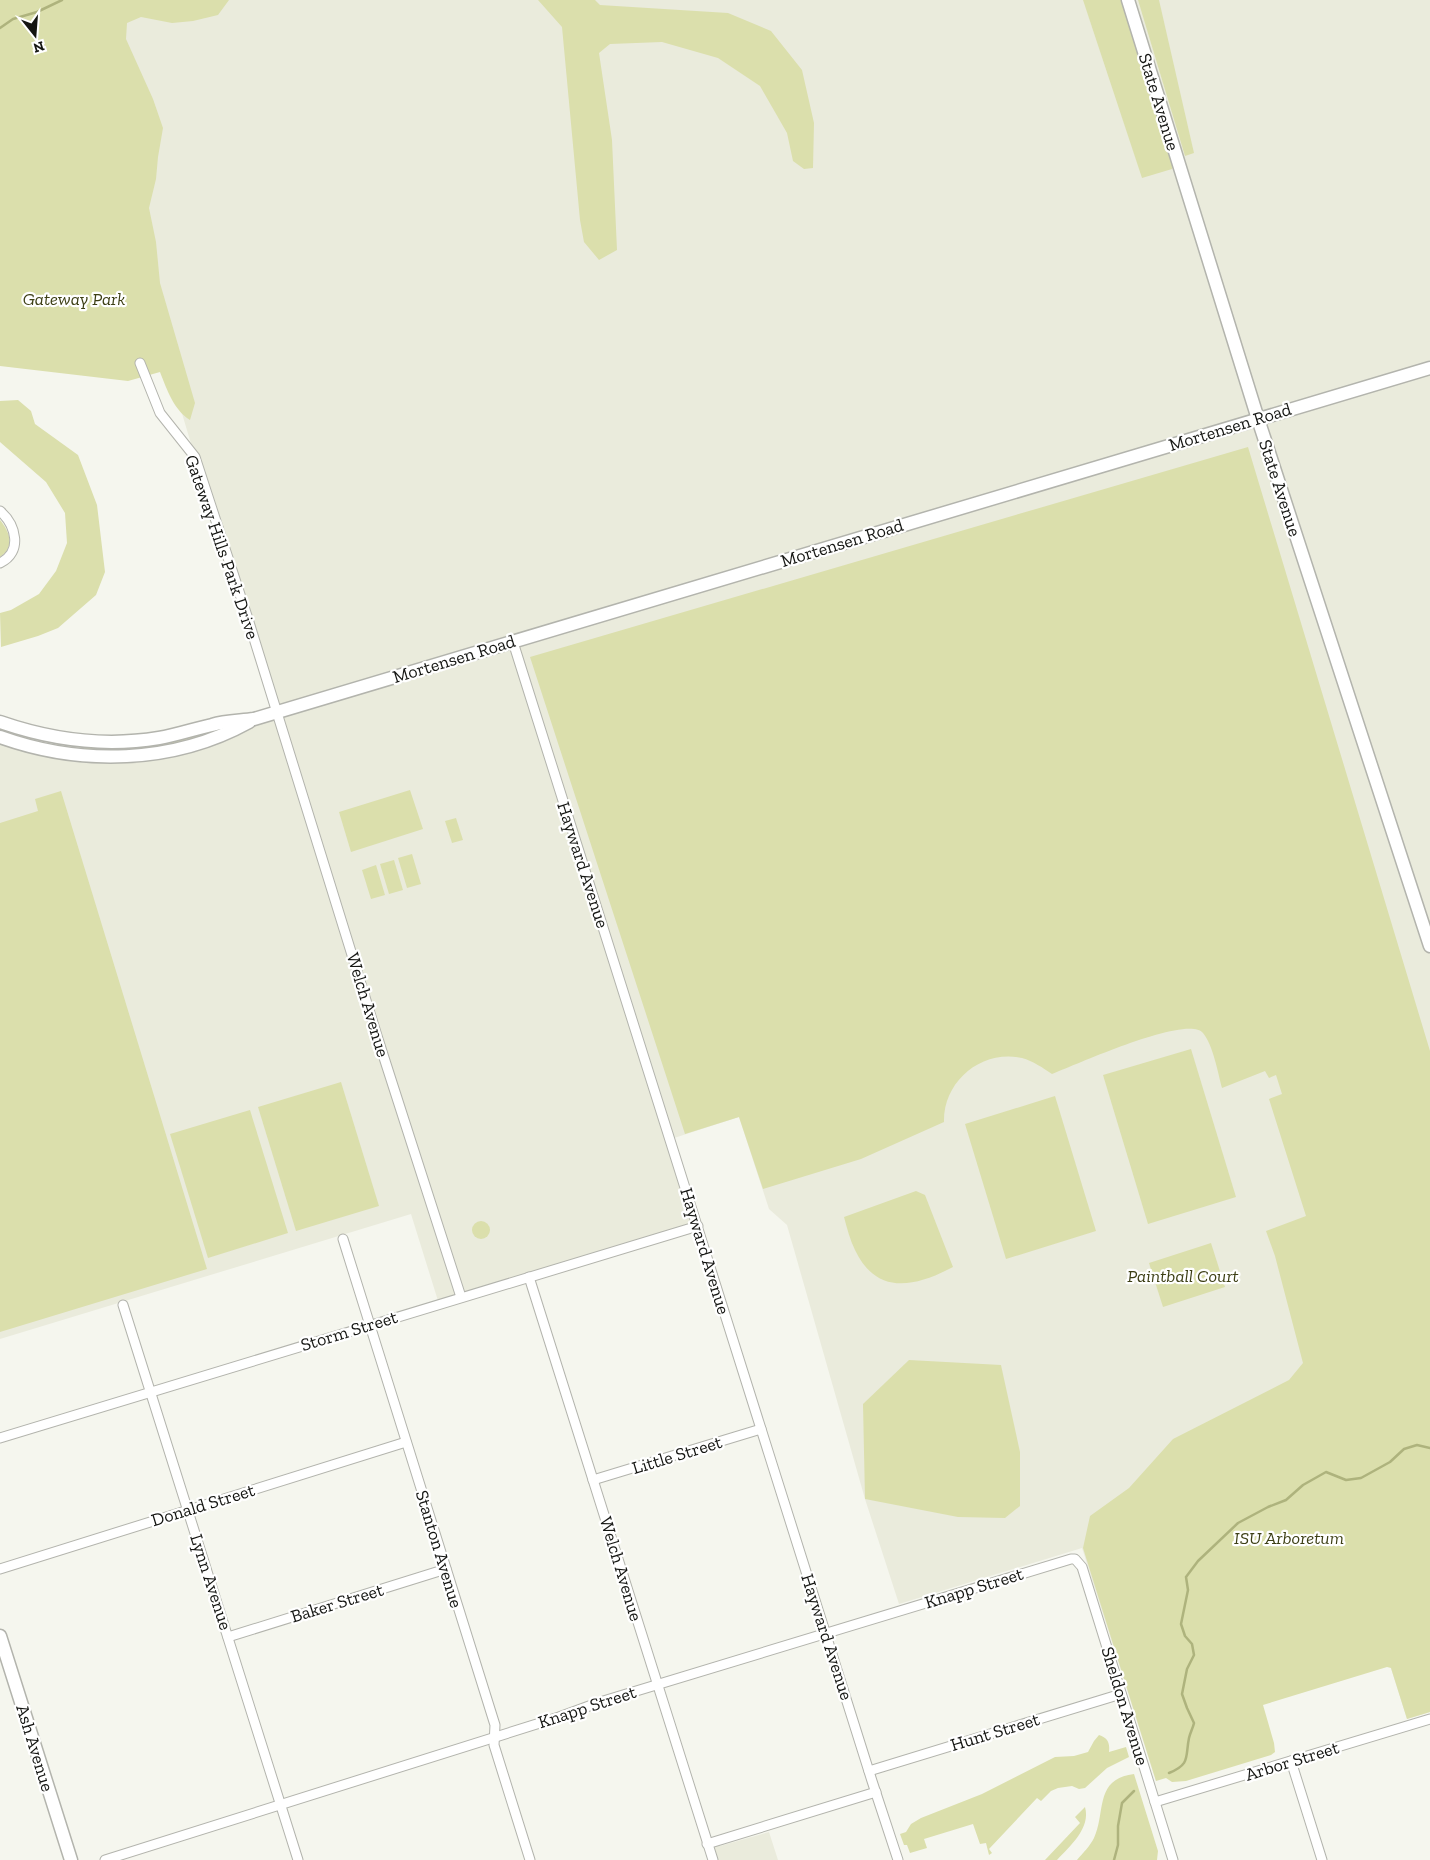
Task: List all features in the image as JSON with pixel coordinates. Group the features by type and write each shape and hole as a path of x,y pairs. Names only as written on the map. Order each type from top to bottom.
{"street":[{"name":"State Avenue","path":"1128,0 1258,418 1430,946"},
{"name":"Gateway Hills Park Drive","path":"140,363 160,413 195,457 276,713"},
{"name":"Mortensen Road","path":"0,737 49,751 72,755 106,757 166,752 190,747 219,737 254,720 276,713 1430,368"},
{"path":"0,511 13,528 15,538 15,547 10,556 0,563"},
{"name":"Hayward Avenue","path":"513,642 898,1860"},
{"name":"Welch Avenue","path":"276,713 461,1297"},
{"name":"Mortensen Road","path":"0,722 37,733 74,740 106,742 137,741 168,736 214,724 254,720"},
{"name":"Storm Street","path":"0,1438 698,1226"},
{"name":"Stanton Avenue","path":"343,1239 495,1725 493,1738 495,1747 530,1860"},
{"name":"Welch Avenue","path":"529,1277 713,1860"},
{"name":"Lynn Avenue","path":"123,1305 298,1860"},
{"name":"Little Street","path":"593,1480 761,1428"},
{"name":"Donald Street","path":"0,1569 406,1442"},
{"name":"Knapp Street","path":"105,1860 493,1738 657,1684 1071,1559"},
{"name":"Sheldon Avenue","path":"1071,1559 1075,1559 1082,1567 1173,1860"},
{"name":"Baker Street","path":"228,1637 446,1569"},
{"name":"Ash Avenue","path":"0,1636 4,1657 70,1860"},
{"name":"Hunt Street","path":"869,1771 1121,1694"},
{"name":"Arbor Street","path":"1155,1802 1430,1719"},
{"path":"1291,1761 1322,1860"},
{"path":"707,1844 876,1792"}],"shaded area":[{"path":"72,0 1430,0 1430,1712 1407,1719 1387,1656 1259,1694 1156,1781 1082,1548 899,1604 865,1499 787,1225 769,1209 739,1117 671,1139 698,1226 439,1304 411,1214 0,1339 0,737 14,742 139,755 276,712 169,370"},
{"path":"769,1832 778,1860 713,1860 707,1844 720,1846"}],"green space":[{"name":"Gateway Park","path":"0,0 229,0 218,15 193,21 172,23 141,17 127,23 126,39 153,99 163,128 156,179 149,208 156,242 160,283 195,403 190,420 175,405 160,372 128,381 0,366"},
{"path":"538,0 595,0 600,5 728,13 771,31 802,70 814,123 813,168 804,169 793,161 787,133 760,86 718,58 662,42 610,44 599,53 612,140 617,250 599,260 584,242 580,220 562,27"},
{"path":"1083,0 1121,0 1173,166 1172,169 1142,178"},
{"path":"1138,0 1159,0 1194,153 1185,156"},
{"path":"18,400 31,411 35,424 78,455 97,505 105,572 96,595 58,628 1,647 0,613 11,610 39,594 56,571 67,543 65,513 46,482 0,442 0,401"},
{"name":"ISU Arboretum","path":"1248,447 1430,1051 1430,1712 1407,1719 1391,1668 1387,1667 1263,1705 1274,1743 1275,1752 1271,1755 1186,1781 1172,1782 1166,1778 1156,1781 1083,1548 1090,1516 1129,1488 1173,1439 1289,1380 1303,1363 1275,1256 1266,1231 1306,1216 1269,1099 1282,1094 1276,1075 1269,1078 1265,1071 1222,1088 1215,1059 1207,1038 1203,1033 1193,1029 1176,1030 1155,1035 1052,1074 1022,1058 1007,1056 993,1058 979,1063 958,1081 950,1093 945,1107 944,1122 861,1159 763,1189 739,1117 685,1134 530,657"},
{"path":"0,520 8,534 9,544 8,549 0,557"},
{"path":"199,734 200,738 166,746 130,751 85,750 85,746"},
{"path":"410,790 423,829 351,852 339,812"},
{"path":"61,791 207,1269 0,1332 0,823 38,811 35,799"},
{"path":"456,818 463,840 452,843 445,821"},
{"path":"412,854 421,884 407,888 398,858"},
{"path":"394,860 403,890 389,894 380,864"},
{"path":"376,865 385,895 371,899 362,870"},
{"path":"1191,1049 1236,1197 1148,1224 1103,1075"},
{"path":"341,1082 379,1206 296,1231 258,1107"},
{"path":"1055,1096 1096,1231 1006,1259 965,1124"},
{"path":"250,1110 288,1233 208,1258 170,1134"},
{"path":"916,1191 925,1195 953,1267 939,1274 911,1283 886,1281 874,1275 864,1265 853,1246 844,1217"},
{"path":"477,1221 485,1221 490,1226 488,1237 477,1239 472,1234 472,1226"},
{"name":"Paintball Court","path":"1211,1243 1225,1287 1163,1307 1149,1263"},
{"path":"909,1360 1001,1365 1020,1452 1020,1506 1005,1518 958,1517 865,1499 863,1404"},
{"path":"1099,1735 1108,1741 1109,1752 1126,1747 1129,1757 1107,1768 1085,1788 1079,1789 1072,1786 1058,1788 1051,1791 1041,1801 1037,1798 989,1849 992,1853 989,1855 986,1843 980,1844 973,1824 924,1839 927,1848 910,1853 907,1845 904,1845 900,1834 906,1832 911,1824 921,1818 982,1794 1055,1757 1074,1756 1088,1752"},
{"path":"1134,1774 1158,1851 1157,1860 1077,1860 1094,1838 1107,1790 1113,1782 1121,1777"},
{"path":"1085,1807 1085,1822 1073,1843 1057,1860 1045,1860 1080,1823 1075,1817"}],"waterway":[{"path":"0,28 13,19 37,12 62,0"},
{"path":"1169,1773 1184,1763 1189,1736 1194,1723 1182,1694 1187,1669 1194,1655 1192,1644 1185,1636 1181,1624 1188,1590 1186,1577 1198,1561 1238,1523 1286,1500 1303,1485 1326,1472 1346,1480 1361,1478 1390,1462 1404,1449 1417,1445 1430,1448"},
{"path":"1114,1860 1118,1845 1118,1826 1122,1803 1134,1791"}]}
